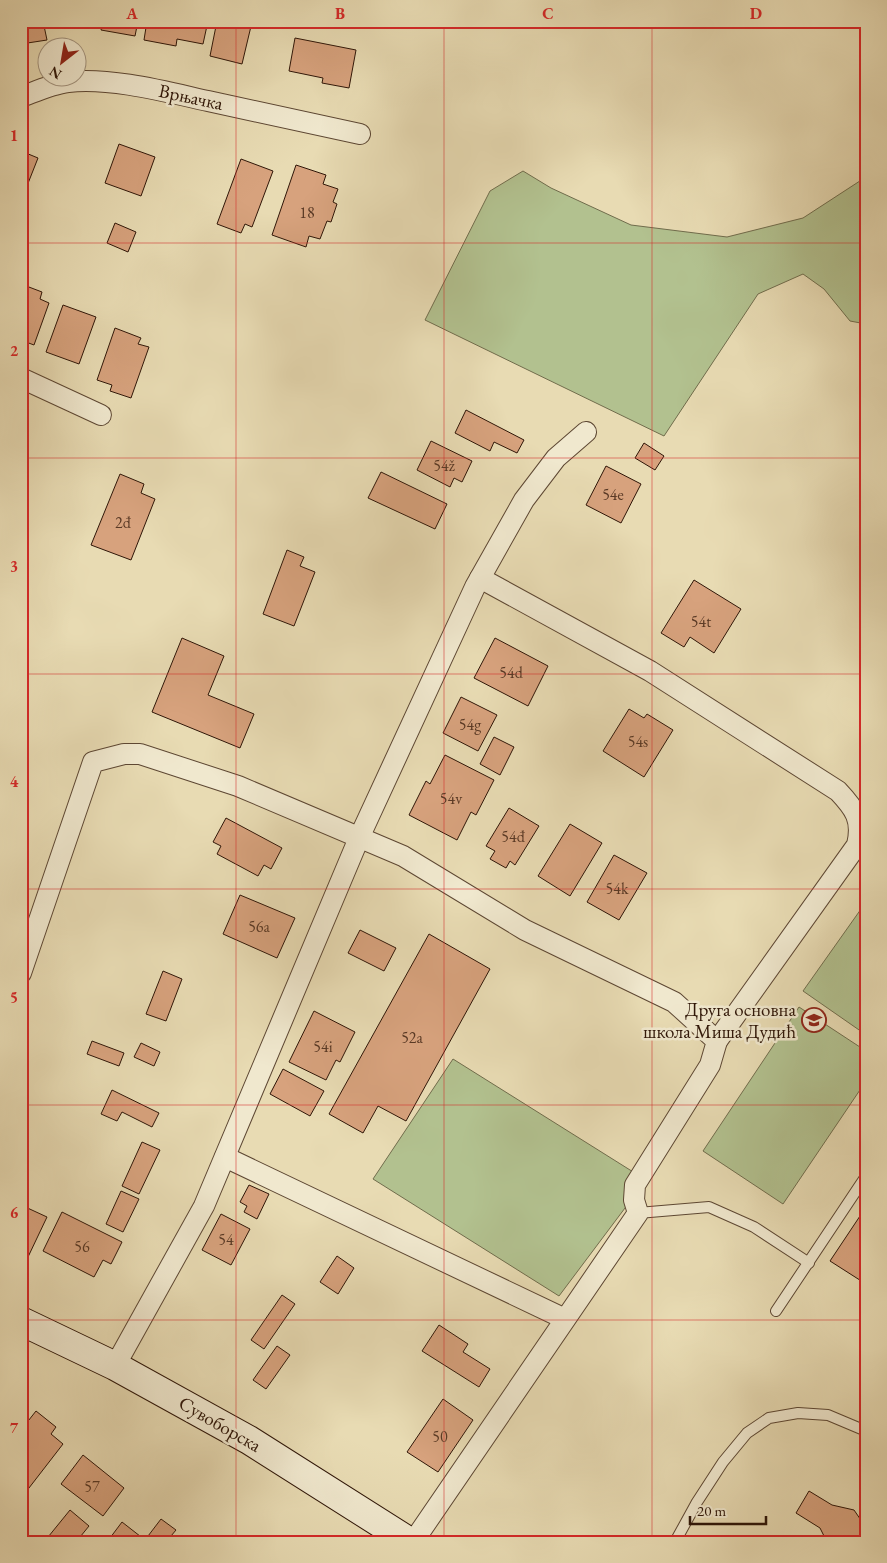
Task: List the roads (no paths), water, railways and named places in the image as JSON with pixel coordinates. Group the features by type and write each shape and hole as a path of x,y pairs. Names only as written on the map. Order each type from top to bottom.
{"main road":[{"name":"Сувоборска","path":"23,1326 115,1366 249,1440 412,1542"}],"street":[{"name":"Врњачка","path":"21,97 45,87 68,82 92,81 178,94 360,134"},
{"path":"21,378 101,415"},
{"path":"115,1366 204,1206 359,838 480,578 524,500 556,458 586,432"},
{"path":"412,1542 638,1213 634,1200 635,1185 710,1065 717,1041 857,845 860,832 858,819 851,805 838,791 650,671 480,578"},
{"path":"21,973 93,762 124,754 140,754 238,786 403,856 525,930 674,1002 717,1041"},
{"path":"225,1157 565,1319"}],"lane":[{"path":"776,1311 866,1176"},
{"path":"638,1213 709,1207 754,1226 808,1263"},
{"path":"674,1542 723,1462 746,1433 769,1418 798,1413 828,1415 866,1431"}],"place":[{"name":"Друга основна школа Миша Дудић","path":"814,1020"}]}
